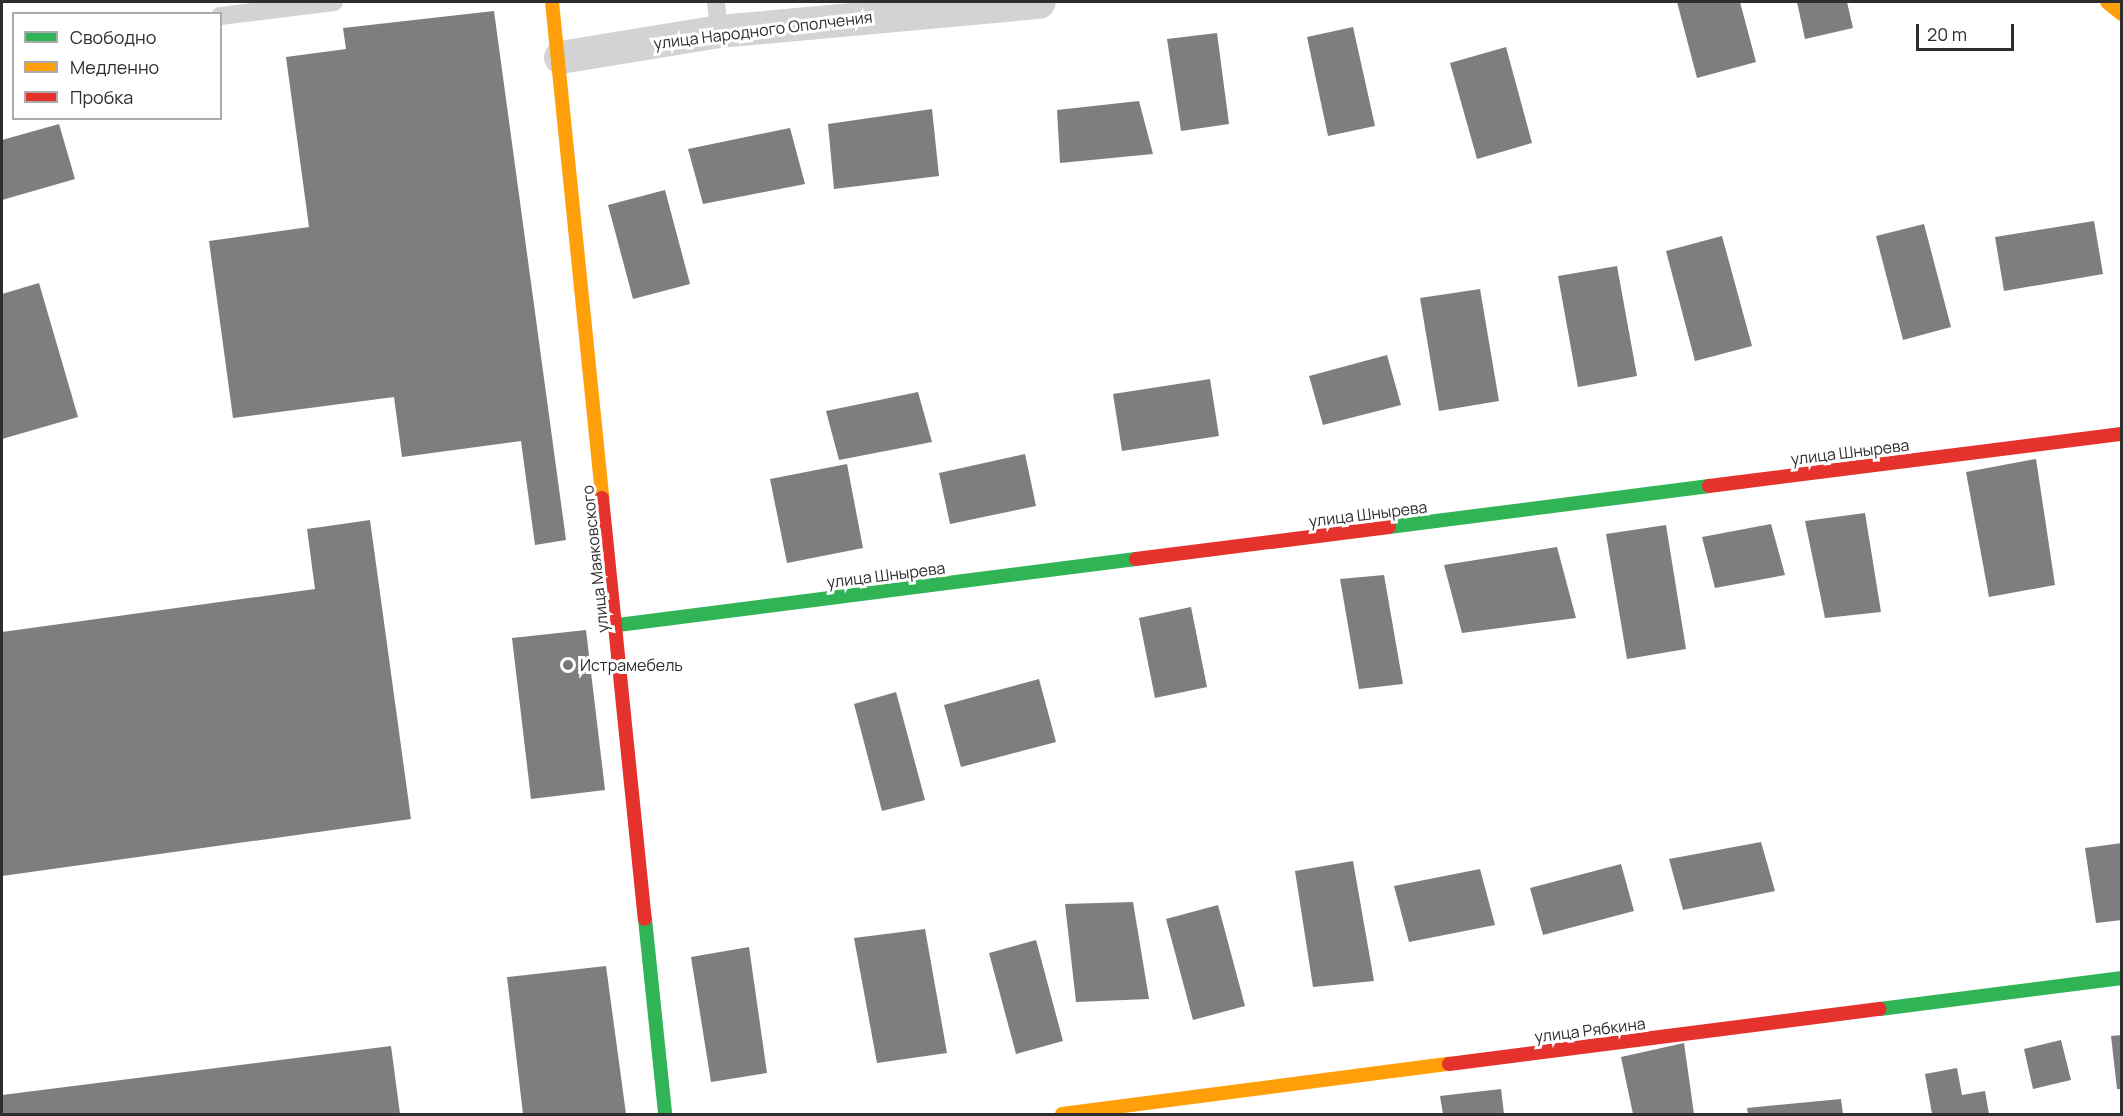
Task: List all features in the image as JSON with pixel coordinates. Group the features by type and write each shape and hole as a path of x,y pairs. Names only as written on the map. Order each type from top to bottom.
{"street":[{"name":"улица Маяковского","path":"552,2 560,57 618,625 664,1114"},
{"name":"улица Народного Ополчения","path":"560,57 717,16 1039,2"},
{"path":"2107,2 2121,14"},
{"name":"улица Шнырева","path":"618,625 2121,434"},
{"name":"улица Рябкина","path":"1062,1114 2121,978"}],"lane":[{"path":"222,16 334,2"}],"building":[{"path":"1677,2 1740,2 1756,62 1697,78"},
{"path":"1797,2 1847,2 1853,28 1805,39"},
{"path":"494,11 566,540 535,545 521,441 402,457 394,397 233,418 209,241 309,227 286,57 346,49 343,28"},
{"path":"1353,27 1375,126 1328,136 1307,37"},
{"path":"1217,33 1229,124 1181,131 1167,39"},
{"path":"1506,47 1532,143 1477,159 1450,63"},
{"path":"1139,101 1153,154 1060,163 1057,110"},
{"path":"932,109 939,176 834,189 828,124"},
{"path":"59,124 75,179 2,200 2,140"},
{"path":"790,128 805,184 703,204 688,149"},
{"path":"665,190 690,284 633,299 608,205"},
{"path":"2094,221 2103,274 2004,291 1995,237"},
{"path":"1924,224 1951,327 1903,340 1876,236"},
{"path":"1722,236 1752,346 1695,361 1666,251"},
{"path":"1617,266 1637,376 1578,387 1558,276"},
{"path":"39,283 78,417 2,439 2,294"},
{"path":"1480,289 1499,401 1439,411 1420,298"},
{"path":"1387,355 1401,405 1323,425 1309,376"},
{"path":"1210,379 1219,436 1122,451 1113,394"},
{"path":"918,392 932,442 839,460 826,411"},
{"path":"1025,454 1036,506 950,524 939,473"},
{"path":"2036,459 2055,585 1989,597 1966,472"},
{"path":"847,464 863,548 787,563 770,479"},
{"path":"1865,513 1881,612 1825,618 1805,521"},
{"path":"370,520 411,819 2,876 2,632 315,589 307,529"},
{"path":"1771,524 1785,575 1715,588 1702,537"},
{"path":"1666,525 1686,649 1627,659 1606,534"},
{"path":"1557,547 1576,618 1462,633 1444,565"},
{"path":"1384,575 1403,684 1359,689 1340,579"},
{"path":"1191,607 1207,687 1155,698 1139,618"},
{"path":"586,630 605,790 531,799 512,638"},
{"path":"1039,679 1056,742 961,767 944,705"},
{"path":"896,692 925,800 882,811 854,704"},
{"path":"1761,842 1775,891 1683,910 1669,859"},
{"path":"2122,843 2122,920 2096,923 2085,848"},
{"path":"1353,861 1374,981 1313,987 1295,871"},
{"path":"1621,864 1634,911 1543,935 1530,888"},
{"path":"1480,869 1495,925 1409,942 1394,886"},
{"path":"1133,902 1149,999 1076,1002 1065,904"},
{"path":"1218,905 1245,1006 1193,1020 1166,919"},
{"path":"925,929 947,1053 877,1063 854,938"},
{"path":"1036,940 1063,1041 1016,1054 989,953"},
{"path":"749,947 767,1073 711,1082 691,957"},
{"path":"606,966 626,1114 523,1114 507,977"},
{"path":"2122,1035 2122,1089 2117,1089 2111,1036"},
{"path":"2061,1040 2071,1080 2033,1089 2024,1049"},
{"path":"1684,1043 1694,1114 1633,1114 1621,1057"},
{"path":"391,1046 400,1114 2,1114 2,1095"},
{"path":"1957,1068 1962,1095 1985,1091 1989,1114 1932,1114 1925,1074"},
{"path":"1501,1089 1504,1114 1443,1114 1440,1096"},
{"path":"1841,1099 1843,1114 1748,1114 1747,1108"}],"traffic: fast":[{"path":"1389,527 1709,486"},
{"path":"618,625 1136,559"},
{"path":"645,919 665,1114"},
{"path":"1880,1009 2122,978"}],"traffic: slow":[{"path":"552,2 602,498"},
{"path":"2107,2 2122,14"},
{"path":"1062,1114 1449,1064"}],"traffic: jam":[{"path":"1709,486 2122,434"},
{"path":"602,498 645,919"},
{"path":"1136,559 1389,527"},
{"path":"1449,1064 1880,1009"}],"place":[{"name":"Истрамебель","path":"568,665"}]}
